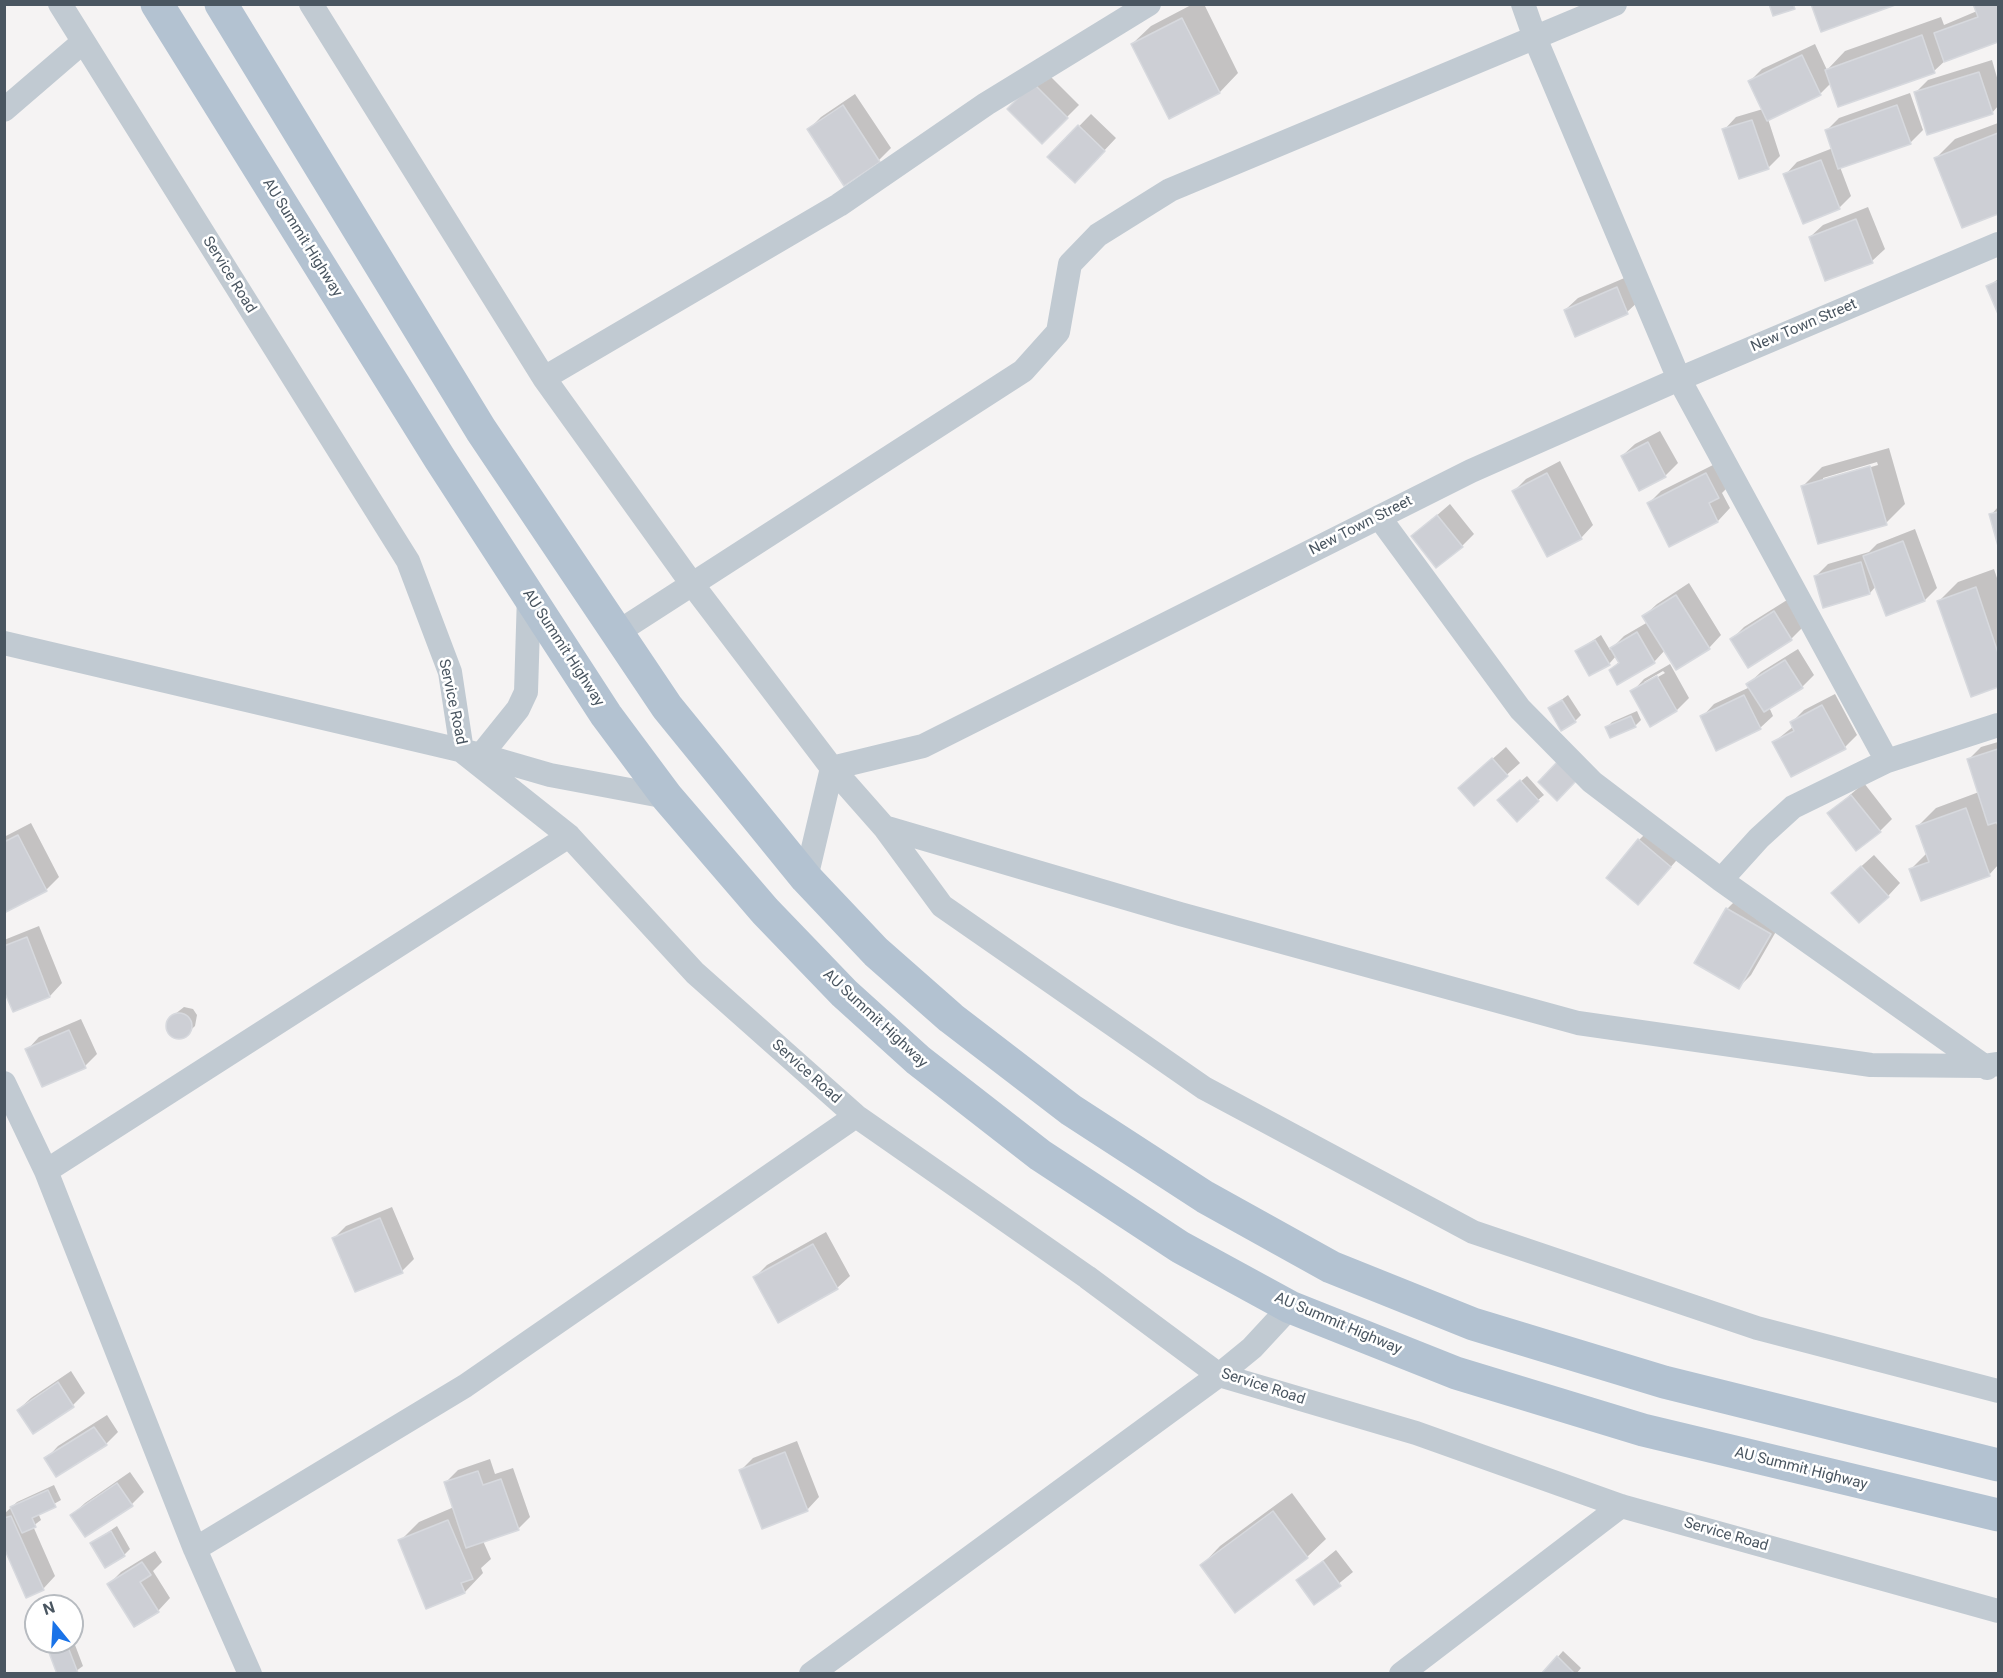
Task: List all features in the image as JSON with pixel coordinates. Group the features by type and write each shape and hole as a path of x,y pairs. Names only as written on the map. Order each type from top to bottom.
{"main road":[{"name":"AU Summit Highway","path":"157,4 440,459 606,715 667,796 765,911 843,993 918,1060 1040,1155 1180,1247 1290,1307 1456,1373 1643,1430 1998,1515"},
{"path":"221,4 481,430 667,707 806,878 876,952 951,1018 1071,1110 1205,1197 1331,1267 1473,1324 1664,1382 1998,1465"}],"street":[{"name":"Service Road","path":"60,4 408,561 450,672 471,753 569,836 695,973 856,1116 1088,1277 1219,1375 1416,1433 1621,1506 1998,1611"},
{"path":"311,4 544,378 692,584 832,768 884,827 942,906 1203,1088 1473,1232 1756,1328 1998,1391"},
{"path":"544,378 839,205 986,104 1149,4"},
{"path":"1523,4 1534,38 1679,379 1887,761"},
{"path":"618,632 1023,371 1058,332 1070,264 1098,235 1170,190 1615,4"},
{"path":"4,110 83,42"},
{"name":"New Town Street","path":"832,768 923,746 1471,471 1679,379 1998,244"},
{"path":"1379,517 1520,709 1592,782 1721,880 1994,1069"},
{"path":"471,753 518,709 526,692 529,595"},
{"path":"4,643 471,753 550,775 667,796"},
{"path":"1721,880 1759,838 1793,807 1887,761 1998,725"},
{"path":"806,878 832,768"},
{"path":"884,827 1180,914 1578,1023 1871,1065 1994,1069"},
{"path":"46,1170 569,836"},
{"path":"4,1083 46,1170 195,1549 250,1674"},
{"path":"195,1549 465,1386 856,1116"},
{"path":"811,1674 1219,1375 1252,1348 1290,1307"},
{"path":"1401,1674 1621,1506"}],"building":[{"path":"1769,4 1793,4 1795,9 1773,16"},
{"path":"1811,4 1898,4 1821,32"},
{"path":"1973,4 1998,4 1998,42 1944,62 1934,33 1978,17"},
{"path":"1182,18 1220,93 1169,119 1131,44"},
{"path":"1922,35 1935,73 1838,107 1825,70"},
{"path":"1802,55 1821,95 1767,121 1748,81"},
{"path":"1979,72 1993,114 1927,135 1914,92"},
{"path":"1033,83 1068,118 1042,144 1007,109"},
{"path":"843,105 880,162 844,186 807,129"},
{"path":"1897,105 1911,144 1838,169 1825,130"},
{"path":"1752,120 1769,169 1739,179 1722,129"},
{"path":"1078,125 1105,151 1075,183 1047,157"},
{"path":"1998,133 1998,214 1962,228 1934,158"},
{"path":"1821,160 1840,209 1803,224 1783,174"},
{"path":"1856,219 1873,263 1825,281 1809,237"},
{"path":"1998,281 1998,314 1986,286"},
{"path":"1617,287 1628,314 1575,337 1564,310"},
{"path":"1648,442 1666,477 1639,491 1621,456"},
{"path":"1870,466 1887,525 1818,544 1801,486"},
{"path":"1547,473 1582,539 1547,557 1512,491"},
{"path":"1706,473 1719,498 1709,503 1718,522 1669,547 1647,503"},
{"path":"1998,512 1998,546 1989,514"},
{"path":"1437,515 1463,547 1436,568 1411,536"},
{"path":"1903,541 1925,601 1886,616 1863,556"},
{"path":"1861,562 1870,594 1823,608 1814,576"},
{"path":"1976,587 1998,653 1998,687 1971,697 1937,601"},
{"path":"1676,595 1710,649 1676,670 1642,616"},
{"path":"1774,611 1792,640 1748,668 1730,639"},
{"path":"1637,632 1655,663 1617,685 1609,670 1619,663 1610,648"},
{"path":"1595,640 1610,665 1589,676 1575,651"},
{"path":"1785,660 1803,688 1764,712 1746,684"},
{"path":"1657,676 1677,711 1650,727 1630,691"},
{"path":"1744,695 1761,729 1716,751 1700,716"},
{"path":"1562,700 1576,722 1561,731 1548,708"},
{"path":"1822,705 1846,749 1791,777 1772,742 1794,731 1790,722"},
{"path":"1631,716 1636,727 1610,738 1605,727"},
{"path":"1998,749 1998,822 1988,825 1967,759"},
{"path":"1492,758 1508,776 1474,806 1458,788"},
{"path":"1558,761 1577,780 1557,801 1538,782"},
{"path":"1520,780 1539,801 1517,822 1497,800"},
{"path":"1851,795 1881,832 1856,851 1827,813"},
{"path":"1966,808 1990,876 1921,901 1909,869 1929,862 1916,826"},
{"path":"18,835 47,891 4,913 4,842"},
{"path":"1638,839 1671,867 1638,905 1606,878"},
{"path":"1861,866 1889,897 1859,923 1831,893"},
{"path":"1726,908 1771,934 1739,989 1694,963"},
{"path":"27,937 50,997 13,1012 4,991 4,946"},
{"path":"179,1013 188,1017 192,1026 188,1035 179,1039 170,1035 166,1026 170,1017"},
{"path":"69,1030 86,1068 42,1087 25,1049"},
{"path":"380,1218 403,1273 355,1292 332,1238"},
{"path":"813,1244 838,1289 778,1323 753,1277"},
{"path":"58,1382 74,1407 33,1434 17,1410"},
{"path":"94,1427 107,1445 56,1477 44,1458"},
{"path":"785,1452 808,1511 762,1529 739,1470"},
{"path":"478,1471 483,1485 501,1479 519,1530 466,1548 444,1482"},
{"path":"117,1483 133,1506 85,1537 70,1515"},
{"path":"48,1490 56,1507 32,1518 36,1527 22,1533 10,1507"},
{"path":"1273,1511 1308,1558 1235,1613 1200,1565"},
{"path":"11,1516 44,1590 35,1594 24,1594 4,1548 4,1518"},
{"path":"448,1520 473,1579 461,1583 465,1593 426,1609 398,1540"},
{"path":"111,1531 125,1556 105,1568 90,1543"},
{"path":"1323,1561 1341,1586 1314,1605 1296,1580"},
{"path":"142,1562 151,1575 140,1582 159,1612 134,1627 107,1584"},
{"path":"50,1654 71,1654 78,1673 57,1674"},
{"path":"1557,1656 1575,1674 1541,1674"}]}
